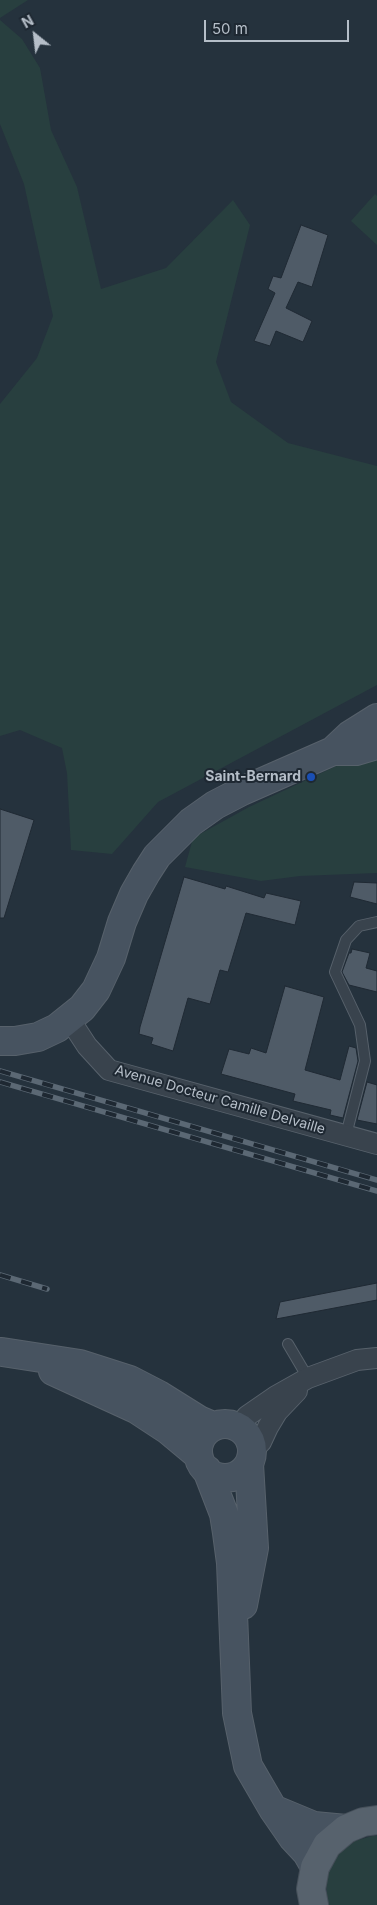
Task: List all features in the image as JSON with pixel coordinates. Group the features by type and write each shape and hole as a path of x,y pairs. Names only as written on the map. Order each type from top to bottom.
{"main road":[{"path":"0,1041 15,1041 38,1037 70,1020 82,1008 96,990 111,958 122,922 134,894 157,856 191,822 215,805 242,791 333,751 350,735 377,718"},
{"path":"333,751 356,751 377,745"},
{"path":"1,1352 80,1364 130,1380 159,1395 199,1420 225,1426 248,1437 254,1548 235,1651"},
{"path":"1,1352 61,1374 136,1409 168,1430 213,1475 229,1478 237,1475 250,1458"},
{"path":"225,1426 206,1431 198,1447 202,1463 224,1514 227,1533 231,1563 237,1713 248,1766 273,1809 315,1866"},
{"path":"273,1809 314,1826 346,1829"},
{"path":"314,1905 311,1889 315,1866 327,1845 346,1829 363,1822 377,1820"}],"street":[{"name":"Avenue Docteur Camille Delvaille","path":"70,1020 87,1046 109,1070 377,1144"},
{"path":"225,1426 247,1416 276,1396 308,1378 357,1360 377,1358"},
{"path":"250,1458 277,1412 308,1378"}],"lane":[{"path":"346,1135 365,1061 360,1025 335,972 346,940 359,926 377,922"},
{"path":"288,1344 308,1378"}],"green space":[{"path":"0,0 28,0 0,18"},
{"path":"0,20 22,39 40,68 51,130 77,187 101,289 166,268 233,200 250,225 216,362 231,402 288,443 377,466 377,685 158,802 112,854 71,850 67,773 62,748 20,730 0,736 0,404 37,358 53,316 24,184 0,124"},
{"path":"375,194 377,196 377,245 351,221"},
{"path":"377,752 377,873 300,876 261,881 185,867 193,838 249,807 349,760"},
{"path":"377,1836 377,1905 328,1905 326,1883 331,1866 341,1852 355,1841"}],"building":[{"path":"301,225 328,235 312,287 298,282 286,308 312,321 303,342 276,331 270,346 254,341 275,293 268,289 273,276 281,278"},
{"path":"0,809 34,820 4,918 0,918"},
{"path":"184,877 225,889 226,886 264,898 266,893 301,901 295,925 246,913 228,972 220,970 210,1004 188,998 173,1051 151,1044 153,1038 139,1034"},
{"path":"354,882 377,883 377,904 350,897"},
{"path":"352,949 370,953 366,968 377,971 377,992 349,985 342,972"},
{"path":"285,986 324,997 305,1070 340,1080 349,1046 356,1048 358,1061 343,1118 330,1115 331,1110 293,1101 295,1094 221,1074 229,1049 249,1054 251,1048 266,1053"},
{"path":"367,1082 377,1085 377,1124 357,1120"},
{"path":"377,1283 377,1300 276,1319 280,1302"}],"railway":[{"path":"0,1071 377,1180"},
{"path":"0,1082 377,1191"},
{"path":"0,1275 47,1289"}],"place":[{"name":"Saint-Bernard","path":"311,777"}]}
